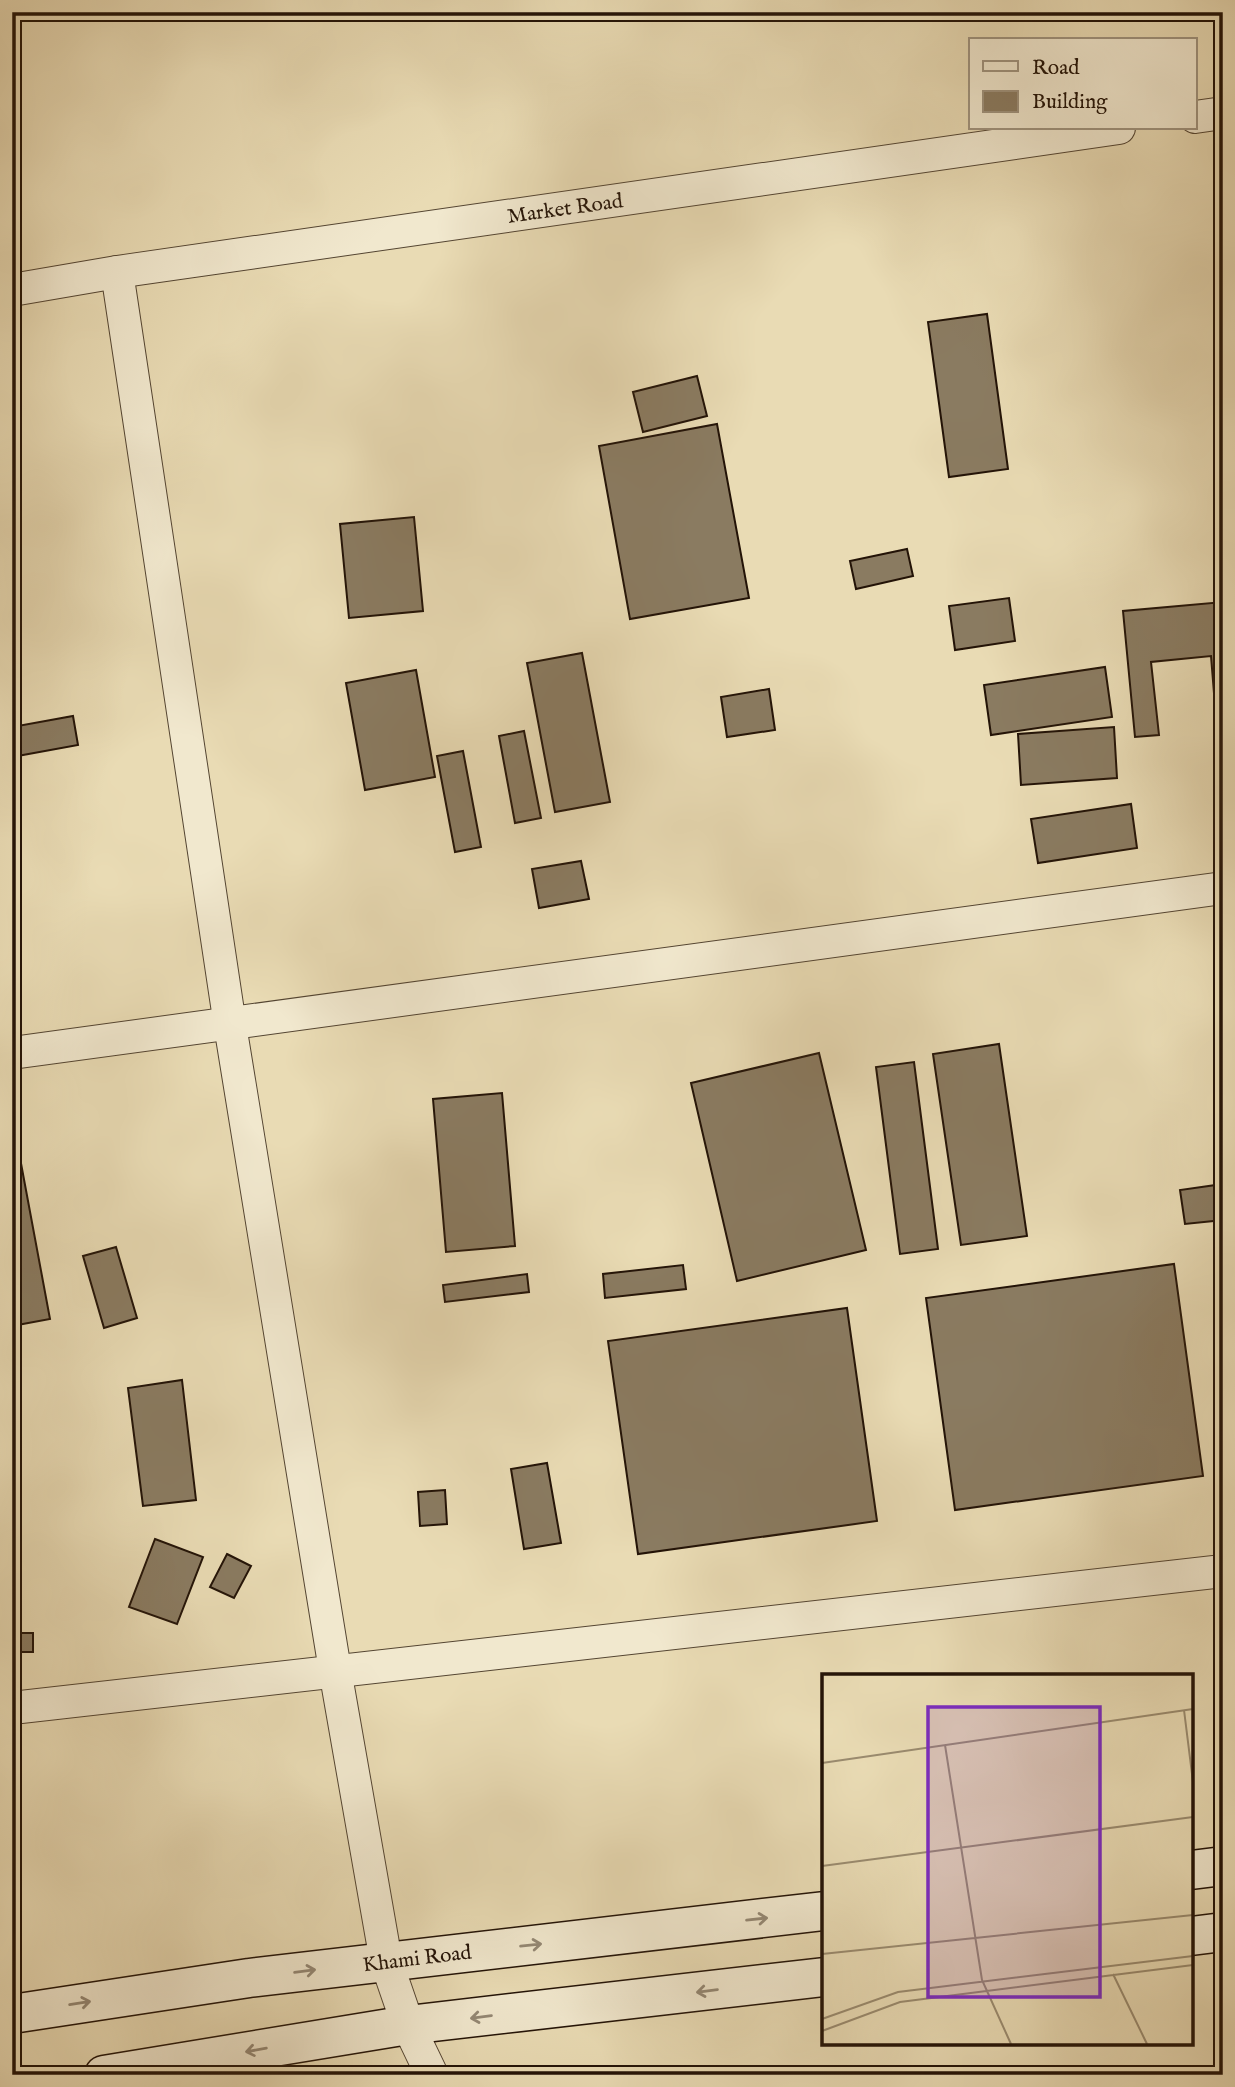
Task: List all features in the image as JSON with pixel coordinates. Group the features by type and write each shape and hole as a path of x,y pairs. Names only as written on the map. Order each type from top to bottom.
{"main road":[{"path":"1193,1870 1223,1866"},
{"name":"Khami Road","path":"12,2014 249,1978 822,1911"},
{"path":"1193,1936 1223,1932"},
{"path":"104,2075 408,2025 822,1977"}],"street":[{"path":"1196,117 1223,113"},
{"name":"Market Road","path":"12,290 117,272 1105,130"},
{"path":"117,272 230,1025 335,1671 386,1961 408,2025 432,2075"},
{"path":"12,1053 1223,888"},
{"path":"12,1707 1223,1571"}],"building":[{"path":"987,314 1008,469 949,477 928,322"},
{"path":"697,376 707,416 643,432 633,392"},
{"path":"717,424 749,598 630,619 599,446"},
{"path":"414,517 423,611 349,618 340,524"},
{"path":"907,549 913,576 856,589 850,561"},
{"path":"1009,598 1015,641 955,650 949,606"},
{"path":"1223,602 1223,718 1216,718 1211,656 1151,662 1159,735 1135,737 1123,611"},
{"path":"582,653 610,802 555,812 527,663"},
{"path":"1105,667 1112,717 991,735 984,685"},
{"path":"416,670 435,777 365,790 346,683"},
{"path":"769,689 775,730 727,737 721,697"},
{"path":"73,716 78,745 12,757 12,727"},
{"path":"1114,727 1117,778 1021,785 1018,734"},
{"path":"524,731 541,818 515,823 499,736"},
{"path":"463,751 481,847 455,852 437,756"},
{"path":"1131,804 1137,848 1038,863 1031,819"},
{"path":"581,861 589,899 539,908 532,869"},
{"path":"999,1044 1027,1236 961,1245 933,1054"},
{"path":"819,1053 866,1250 737,1281 691,1083"},
{"path":"914,1062 938,1249 900,1254 876,1067"},
{"path":"502,1093 515,1246 446,1252 433,1099"},
{"path":"20,1158 50,1319 12,1326 12,1160"},
{"path":"1223,1184 1223,1220 1185,1224 1180,1190"},
{"path":"116,1247 137,1318 104,1328 83,1256"},
{"path":"1174,1264 1203,1476 955,1510 926,1298"},
{"path":"683,1265 686,1289 605,1298 603,1274"},
{"path":"527,1274 529,1292 445,1302 443,1285"},
{"path":"847,1308 877,1521 638,1554 608,1341"},
{"path":"182,1380 196,1500 143,1506 128,1388"},
{"path":"547,1463 561,1543 524,1549 511,1469"},
{"path":"445,1490 447,1524 420,1526 418,1492"},
{"path":"155,1539 203,1557 177,1624 129,1607"},
{"path":"227,1554 251,1566 234,1598 210,1587"},
{"path":"13,1633 33,1633 33,1652 13,1652"}]}
